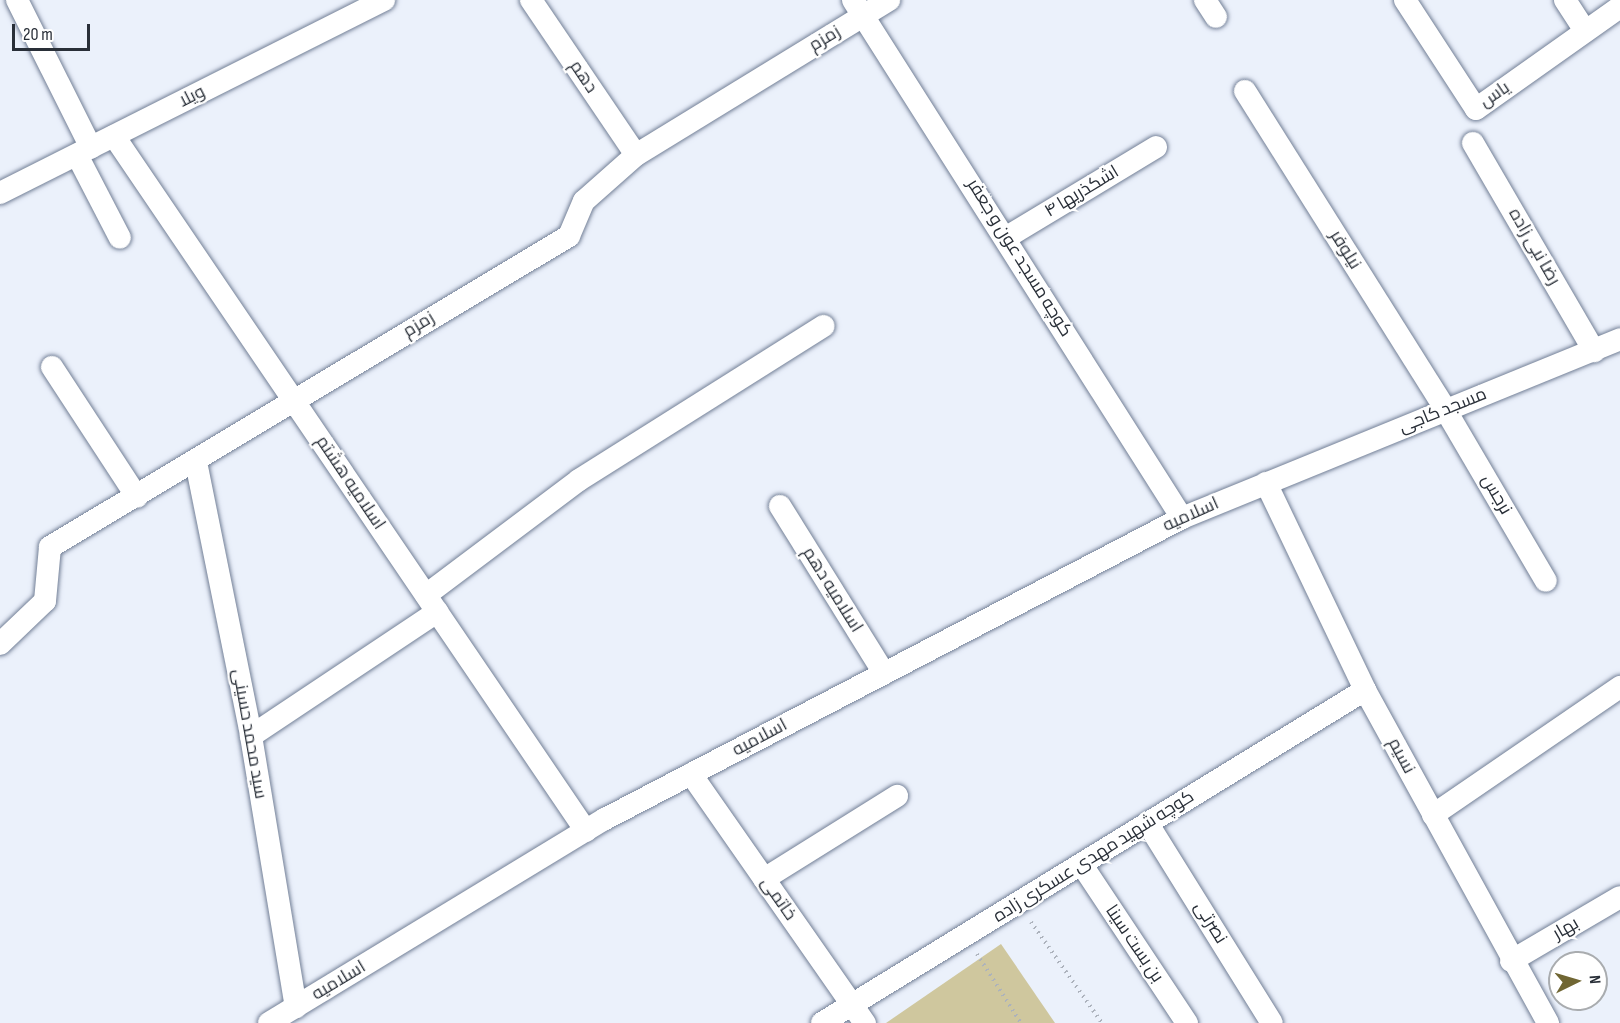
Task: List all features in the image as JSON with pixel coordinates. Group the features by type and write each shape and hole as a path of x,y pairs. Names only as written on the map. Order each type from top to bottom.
{"street":[{"path":"17,0 120,238"},
{"name":"ویلا","path":"0,193 384,0"},
{"name":"دهم","path":"531,0 636,155"},
{"name":"زمزم","path":"0,644 45,601 50,547 196,462 293,399 569,236 584,201 636,155 858,8 889,0"},
{"name":"یاس","path":"1405,0 1476,110 1620,7"},
{"path":"1565,0 1585,31"},
{"name":"کوچه مسجد عون و جعفر","path":"858,8 1007,237 1182,518"},
{"name":"نیلوفر","path":"1245,92 1445,409"},
{"name":"اسلامیه هشتم","path":"114,136 586,831"},
{"name":"رضا نبی زاده","path":"1473,143 1594,351"},
{"name":"اشکذریها ۴","path":"1007,237 1156,147"},
{"path":"251,736 432,603 579,480 824,326"},
{"name":"مسجد کاجی","path":"1266,483 1620,339"},
{"path":"51,367 137,497"},
{"name":"نرجس","path":"1445,409 1546,581"},
{"name":"سید محمد حسینی","path":"196,462 251,736 296,1007"},
{"name":"اسلامیه","path":"270,1023 586,831 691,774 1182,518 1266,483"},
{"name":"نسیم","path":"1266,483 1365,690 1511,961 1548,1023"},
{"name":"اسلامیه دهم","path":"780,506 884,674"},
{"path":"1432,815 1620,687"},
{"name":"کوچه شهید مهدی عسکری زاده","path":"822,1023 1365,690"},
{"name":"خاتمی","path":"691,774 851,1005 866,1023"},
{"path":"764,879 897,796"},
{"name":"نصرتی","path":"1148,824 1272,1023"},
{"name":"بن بست سینا","path":"1082,865 1187,1023"},
{"name":"بهار","path":"1511,961 1620,897"}],"path":[{"path":"1018,904 1102,1023"},
{"path":"965,936 1021,1023"}],"shaded area":[{"path":"1001,944 1055,1023 886,1023"}]}
